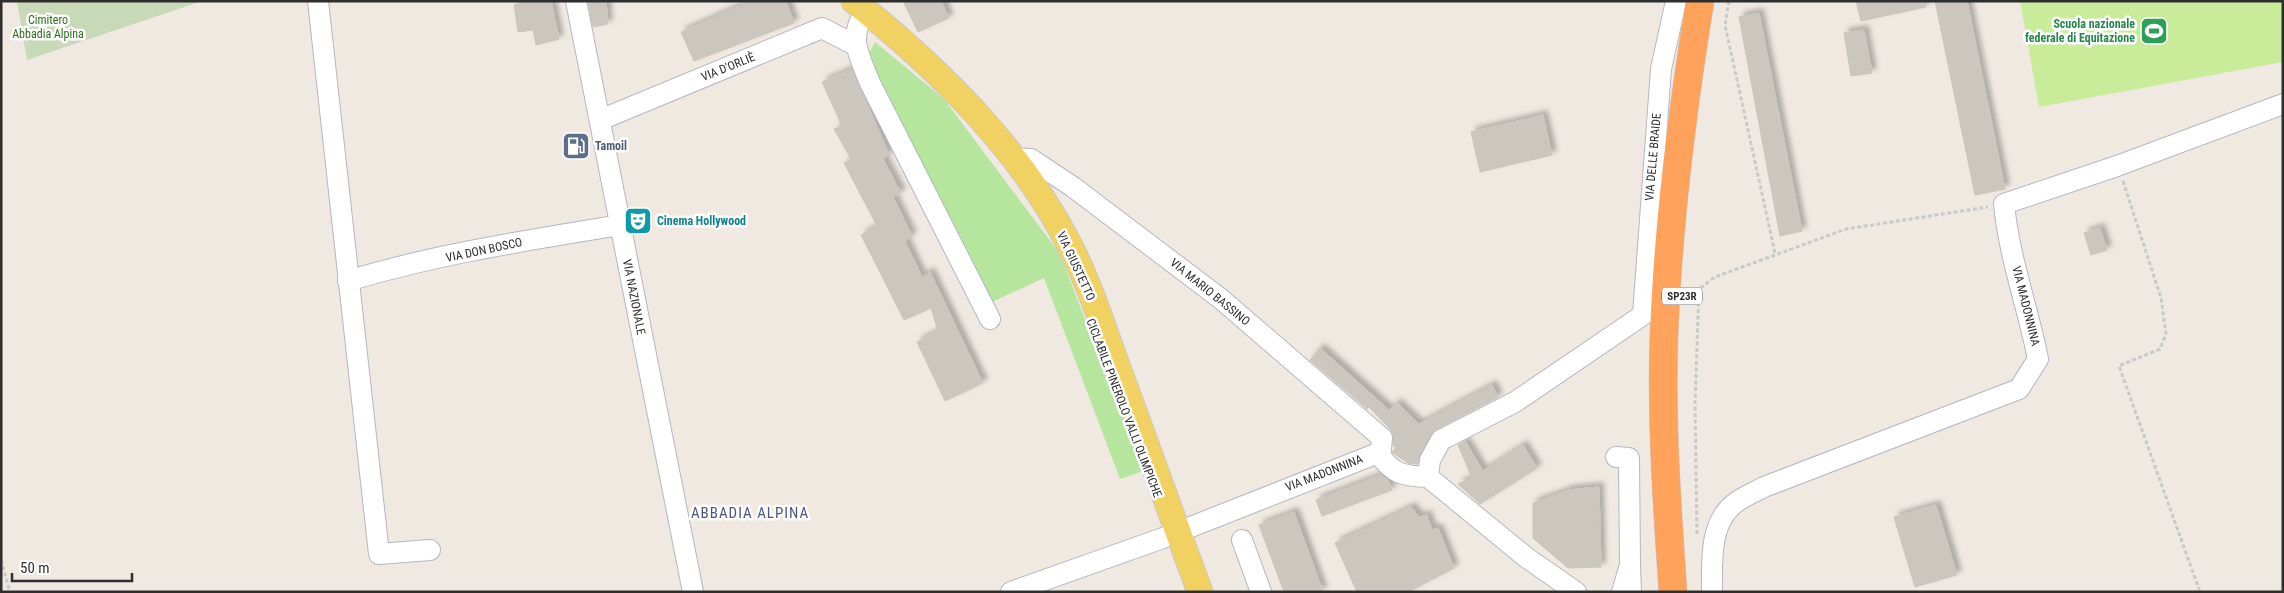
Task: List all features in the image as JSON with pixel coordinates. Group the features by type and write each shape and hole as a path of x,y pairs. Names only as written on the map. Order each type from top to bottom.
{"highway":[{"name":"SP23R","path":"1673,592 1664,431 1664,336 1677,157 1700,1"},
{"name":"SP23R","path":"1686,592 1679,433 1680,331 1693,156 1715,1"}],"main road":[{"name":"VIA GIUSTETTO","path":"860,6 922,58 996,135 1014,158 1070,246 1091,296 1200,592"}],"street":[{"path":"318,1 379,554 430,550"},
{"name":"VIA NAZIONALE","path":"576,1 694,592"},
{"name":"VIA DELLE BRAIDE","path":"1428,477 1430,460 1441,440 1515,402 1642,315 1661,69 1676,1"},
{"path":"860,6 855,45 870,83 990,319"},
{"name":"VIA D'ORLIÈ","path":"600,120 822,28 855,45"},
{"path":"2004,204 2117,166 2283,104"},
{"name":"VIA MARIO BASSINO","path":"1014,158 1031,159 1073,186 1221,299 1382,438 1381,449 1378,453"},
{"name":"VIA MADONNINA","path":"1712,592 1712,558 1718,525 1733,504 1764,487 2019,389 2038,359 2029,314 2006,231 2004,204"},
{"name":"VIA DON BOSCO","path":"348,281 373,273 522,241 620,225"},
{"name":"VIA MADONNINA","path":"1011,592 1163,538 1178,530 1378,453 1387,465 1404,476 1428,477"},
{"path":"1616,457 1629,458 1631,592"},
{"path":"1428,477 1527,558 1576,592"},
{"path":"1242,540 1260,592"},
{"path":"1622,592 1630,565"}],"path":[{"path":"1729,1 1726,25 1775,253"},
{"path":"2117,166 2161,298 2166,334 2160,349 2120,366 2200,592"},
{"path":"1698,543 1695,424 1699,289 1715,277 1775,253 1846,229 2004,204"},
{"path":"1,560 10,592"}],"green space":[{"name":"Cimitero Abbadia Alpina","path":"17,1 202,1 27,60"},
{"name":"Scuola nazionale federale di Equitazione","path":"2020,1 2283,1 2283,62 2039,107"},
{"path":"875,42 944,99 1060,254 1143,471 1120,479 1044,278 992,302 866,59"}],"building":[{"path":"529,1 551,1 559,39 536,45 533,30 518,32 514,5"},
{"path":"588,1 606,1 608,24 593,27"},
{"path":"751,1 786,1 794,23 694,61 681,32"},
{"path":"903,1 941,1 949,18 918,32"},
{"path":"1856,1 1925,1 1926,7 1861,21"},
{"path":"1935,1 1967,1 2005,189 1975,195"},
{"path":"1759,13 1802,231 1780,236 1739,17"},
{"path":"1864,30 1872,73 1851,76 1844,33"},
{"path":"852,69 889,154 883,159 901,193 893,197 912,236 905,241 922,277 930,272 983,383 945,401 917,342 938,331 931,308 904,320 861,235 877,226 844,163 851,159 834,129 842,126 822,82"},
{"path":"1543,115 1552,155 1480,172 1471,132"},
{"path":"2100,228 2107,250 2091,255 2084,233"},
{"path":"1320,348 1389,410 1397,403 1419,424 1492,385 1498,397 1435,430 1420,454 1418,464 1408,463 1392,452 1396,448 1393,445 1393,434 1390,429 1369,407 1367,409 1310,360"},
{"path":"1465,441 1483,471 1523,445 1537,468 1480,504 1458,484 1472,478 1458,445"},
{"path":"1381,475 1388,480 1392,490 1322,516 1316,500"},
{"path":"1599,487 1601,567 1568,568 1533,538 1533,503 1569,490"},
{"path":"1936,505 1957,575 1915,587 1894,517"},
{"path":"1411,507 1419,517 1427,515 1432,530 1438,528 1454,568 1408,592 1357,592 1335,543"},
{"path":"1294,512 1323,592 1284,592 1259,525"}],"place":[{"name":"Scuola nazionale federale di Equitazione","path":"2154,31"},
{"name":"Tamoil","path":"576,146"},
{"name":"Cinema Hollywood","path":"638,221"}],"district":[{"name":"ABBADIA ALPINA","path":"750,513"}]}
